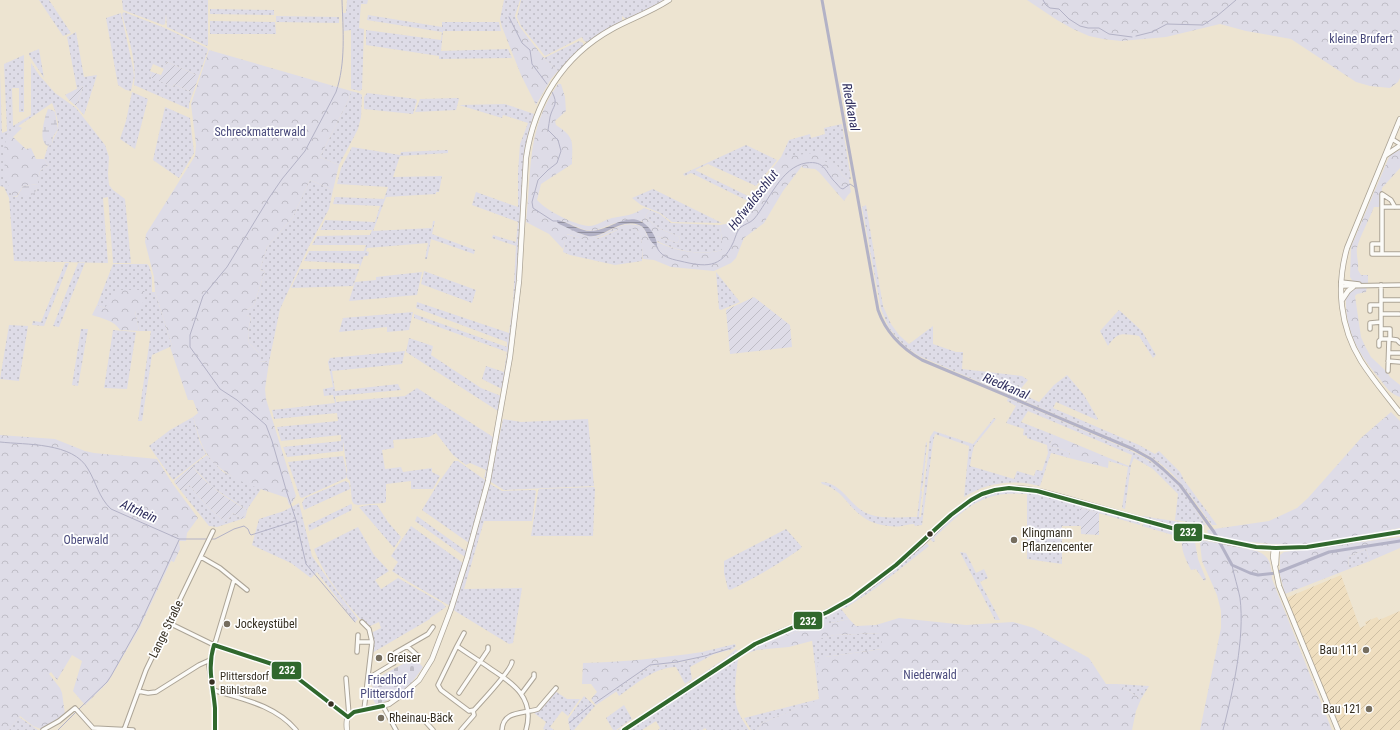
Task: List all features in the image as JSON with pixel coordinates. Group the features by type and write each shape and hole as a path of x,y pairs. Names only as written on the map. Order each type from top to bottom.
{"main road":[{"path":"347,730 346,722 349,716 364,710 383,706 396,699 416,683 429,666 453,603 481,509 505,390 517,306 528,141 533,122 540,106 556,78 579,52 611,29 669,0"},
{"path":"1399,410 1368,371 1358,355 1347,328 1341,302 1341,284 1342,267 1347,248 1400,119"},
{"path":"1385,156 1399,146"},
{"path":"1341,302 1353,286"},
{"path":"624,730 750,647 777,633 830,611 861,593 927,539 966,502 985,493 1010,488 1040,492 1222,541 1260,547 1310,547 1400,532"},
{"path":"1260,547 1273,557"},
{"path":"1276,548 1273,557 1277,577 1286,603 1338,730"},
{"path":"1275,567 1276,548"}],"street":[{"path":"1391,141 1399,146"},
{"path":"1382,254 1382,194 1391,200 1395,207"},
{"path":"1382,207 1400,207"},
{"path":"1372,260 1372,244 1382,244"},
{"path":"1372,254 1400,254"},
{"path":"1341,284 1353,286 1364,285"},
{"path":"1341,284 1400,285"},
{"path":"1379,346 1379,341 1381,339 1381,285"},
{"path":"1381,300 1400,300"},
{"path":"1370,311 1370,305 1381,305"},
{"path":"1381,314 1399,314"},
{"path":"1370,329 1370,323 1381,322"},
{"path":"1381,329 1390,329 1388,371"},
{"path":"1381,339 1397,340 1400,343"},
{"path":"1389,353 1400,353"},
{"path":"1388,361 1400,362"},
{"name":"Lange Straße","path":"124,730 138,691 213,531"},
{"path":"201,557 220,568 247,590"},
{"path":"215,730 215,709 209,666 234,580"},
{"path":"362,622 369,629 372,642 364,710"},
{"path":"169,623 214,645 278,666 291,673 349,716"},
{"path":"369,675 372,676 394,663 393,657 395,653 428,634 433,626"},
{"path":"464,633 438,685 440,689 469,711 473,711"},
{"path":"357,652 358,635"},
{"path":"358,642 372,642"},
{"path":"407,646 417,655"},
{"path":"457,646 515,685 522,693 526,701 529,716 526,730"},
{"path":"459,693 481,662 488,650 488,647"},
{"path":"138,691 148,693 156,692 199,665 210,660"},
{"path":"461,730 474,715 473,711 503,677 512,665 512,662"},
{"path":"522,693 534,677 534,674"},
{"path":"346,678 349,716"},
{"path":"502,730 504,721 507,718 516,712 538,709 556,688"},
{"path":"213,690 258,703 286,720 296,730"},
{"path":"383,706 396,730"},
{"path":"43,730 59,722 75,708 92,726 97,729 133,730"},
{"path":"424,720 433,730"}],"shaded area":[{"path":"1341,575 1360,628 1366,625 1365,622 1377,617 1379,620 1400,611 1400,730 1341,730 1286,598"}],"green space":[{"path":"39,0 49,0 71,33 63,36"},
{"path":"122,0 208,0 208,45 207,46 167,27 166,14 165,24 163,25 123,10"},
{"path":"347,0 368,0 367,4 361,4 359,28 364,29 362,89 360,91 351,89 351,30 344,31 343,13 346,13"},
{"path":"504,0 520,0 515,16 520,27 502,27 500,19"},
{"path":"521,0 665,0 626,19 622,16 622,21 590,41 584,41 582,37 545,56 521,26 517,17"},
{"name":"kleine Brufert","path":"1027,0 1400,0 1400,78 1398,82 1390,88 1370,86 1356,82 1291,39 1246,31 1220,24 1166,37 1121,41 1103,39 1089,36 1073,29"},
{"path":"210,9 274,10 274,15 210,14"},
{"path":"124,12 165,28 207,48 208,50 199,76 167,62 164,69 153,64 150,71 152,72 150,76 173,87 174,84 193,93 189,104 189,109 134,85 135,76 133,58 122,14"},
{"path":"121,13 133,68 134,76 131,91 118,85 106,18"},
{"path":"368,15 442,27 442,22 499,22 501,31 443,31 441,51 508,49 512,58 439,59 439,56 366,45 366,30 441,40 442,32 367,20"},
{"path":"276,16 339,17 339,23 276,22"},
{"path":"210,21 275,22 276,34 210,34"},
{"path":"502,27 520,27 544,58 558,71 551,79 536,105 521,75"},
{"path":"76,32 84,77 97,75 84,115 76,106 83,87 82,86 77,89 67,37"},
{"path":"579,41 583,43 583,47 559,72 544,58"},
{"path":"39,49 44,78 29,55 29,53"},
{"name":"Schreckmatterwald","path":"209,50 351,91 349,99 320,157 339,165 333,190 310,180 293,217 267,247 260,270 265,271 254,305 247,310 247,315 251,317 248,332 249,343 259,353 259,361 269,362 265,389 266,399 296,496 289,505 287,498 252,486 229,475 211,459 204,449 193,417 198,413 193,400 188,400 170,347 172,346 155,292 154,277 145,242 146,234 195,156 196,145 191,104"},
{"path":"24,55 24,112 19,112 19,88 12,88 13,126 31,115 31,63 39,75 55,93 76,108 105,145 109,157 109,185 125,199 131,263 113,263 108,197 103,198 108,263 14,261 9,198 4,187 0,186 0,72 2,133 7,131 4,64","holes":["52,103 57,119 58,129 52,144 48,146 44,159 49,165 40,171 36,191 18,197 12,196 7,134"]},
{"path":"167,62 199,76 193,93 174,84 173,87 150,77 152,72 161,75"},
{"path":"558,84 561,84 565,97 566,111 555,121 556,125 567,133 572,141 572,164 541,184 537,200 554,213 576,223 592,226 612,218 633,214 644,208 650,210 645,217 658,228 680,237 678,243 657,236 657,242 672,248 689,252 714,252 722,250 720,225 731,223 738,218 781,157 821,152 825,162 836,163 842,175 849,180 851,192 844,201 819,172 815,169 803,168 802,166 783,191 764,223 744,238 736,258 731,263 714,271 671,267 654,260 643,259 641,239 636,229 619,229 595,239 586,240 567,234 563,249 549,234 526,222 530,168 535,134 540,118","holes":["559,220 585,230 594,231 615,223 642,221 648,237 645,230 641,226 629,224 617,227 600,235 589,236 573,230"]},
{"path":"82,86 83,87 76,106 65,95"},
{"path":"351,91 362,95 361,117 358,129 339,165 320,157 349,99"},
{"path":"132,92 148,99 135,149 120,139 126,121"},
{"path":"367,93 416,99 417,101 413,114 364,109 364,97"},
{"path":"458,98 456,110 415,112 420,99"},
{"path":"505,104 534,114 524,155 517,275 509,353 487,478 484,478 486,470 470,463 466,465 453,455 436,433 429,437 393,440 394,448 382,450 385,469 401,467 403,472 432,468 432,472 440,476 433,489 411,489 411,481 386,484 386,502 358,505 354,504 352,501 350,481 347,478 343,441 343,451 287,457 283,447 341,441 341,435 281,441 277,427 338,421 337,413 274,419 272,410 335,403 333,395 324,396 323,389 333,387 328,362 330,358 405,351 402,364 332,371 335,391 398,384 401,390 335,396 336,402 405,396 417,388 493,437 498,411 406,352 409,338 433,346 431,355 481,388 501,396 502,389 482,379 486,366 504,372 507,352 414,318 414,314 507,347 507,342 416,308 417,302 509,333 513,303 516,246 492,238 493,235 516,242 518,222 472,205 476,192 518,207 520,144 528,123 503,115 502,118 459,105"},
{"path":"165,107 190,118 194,153 179,178 153,160"},
{"path":"48,109 55,112 58,129 53,137 52,144 48,146 43,139 43,130"},
{"path":"842,124 851,179 849,180 842,175 836,164 781,157 789,140 810,134 811,138 825,134 824,128"},
{"path":"18,126 22,128 13,137 26,149 31,148 36,159 44,159 49,165 40,171 38,184 23,186 17,196 12,196 5,175 4,149 7,134"},
{"path":"746,145 777,160 756,186 708,164 695,170 750,197 748,201 691,173 685,176 683,174"},
{"path":"352,147 400,155 401,152 448,150 448,153 400,156 393,177 442,176 439,192 436,192 436,194 386,197 373,231 432,228 433,221 435,221 432,234 475,250 474,254 431,239 427,259 425,259 428,243 367,248 366,251 369,252 368,256 364,256 353,286 291,288 300,269 359,269 360,264 304,261 309,251 364,251 366,245 312,245 317,236 370,235 372,230 320,230 325,220 375,222 380,206 333,204 335,197 384,199 388,187 337,184 341,168"},
{"path":"1400,150 1400,168 1382,188 1381,207 1374,207 1357,248 1358,270 1361,275 1368,275 1368,283 1354,283 1350,277 1351,247 1389,157 1392,153"},
{"path":"310,180 333,190 329,209 308,248 280,309 269,362 258,361 259,353 249,343 248,332 251,317 247,315 247,310 254,305 265,271 260,270 267,247 293,217"},
{"path":"38,184 36,191 30,197 17,197 23,186"},
{"path":"653,189 722,223 672,222 660,213 641,205 632,198"},
{"path":"866,205 883,306 891,324 899,335 909,344 933,326 933,344 956,352 963,352 962,369 1022,376 1028,380 1018,392 1039,402 1054,385 1067,375 1084,395 1098,419 1097,420 1056,402 1053,408 1139,445 1155,454 1159,451 1180,472 1184,480 1217,525 1212,525 1187,491 1165,467 1147,455 919,356 906,347 889,328 881,309 862,207"},
{"path":"650,210 660,214 671,223 720,225 722,250 705,253 689,252 657,241 657,236 678,243 680,237 658,228 645,217"},
{"path":"619,229 636,229 638,231 642,244 642,261 615,265 570,255 563,252 566,234 594,239"},
{"path":"65,263 69,263 44,326 32,325 33,321 41,322"},
{"path":"78,263 85,263 59,327 53,326"},
{"path":"113,264 147,264 149,266 152,276 152,292 155,292 172,346 152,355 142,421 138,421 151,331 139,331 135,311 105,308 97,305"},
{"path":"424,271 476,290 472,303 421,284"},
{"path":"422,272 417,295 349,301 355,282 376,280 376,277"},
{"path":"716,272 740,302 721,310 719,309"},
{"path":"1367,287 1366,292 1355,296 1361,337 1371,357 1400,385 1400,397 1388,390 1367,363 1361,354 1349,328 1346,296 1353,290"},
{"path":"116,290 143,290 146,293 141,308 135,311 139,331 120,330 115,324 92,315 97,305 105,308"},
{"path":"754,297 790,325 792,347 730,354 726,310"},
{"path":"1119,310 1142,331 1156,355 1153,358 1139,336 1121,335 1115,338 1108,346 1100,331"},
{"path":"413,312 409,330 387,332 387,327 339,332 343,318"},
{"path":"9,325 28,326 19,381 0,379"},
{"path":"81,329 88,329 78,386 72,385"},
{"path":"113,330 136,332 127,389 104,388"},
{"path":"1008,398 1142,456 1164,471 1176,483 1206,525 1175,520 1178,494 1153,469 1134,458 1131,465 1125,509 1122,508 1128,467 1109,461 1109,458 1129,466 1132,455 1028,411 1021,422 1054,435 1049,446 1070,452 1069,458 1051,453 1040,486 1010,482 1000,483 982,488 964,497 969,446 935,434 922,525 915,526 912,524 892,526 871,522 858,513 835,490 822,484 821,482 834,485 859,508 870,515 890,518 917,517 926,442 919,517 921,517 930,437 934,431 973,444 994,418 996,419 974,446 970,466 1014,479 1017,471 1034,476 1036,470 1042,471 1048,453 1047,445 1027,438 1027,436 1023,435 1024,429 1006,423 1016,406 1007,401"},
{"path":"1391,412 1400,421 1400,528 1312,544 1272,544 1239,541 1208,533 1207,530 1269,521 1297,508 1308,498 1361,438"},
{"path":"193,417 200,442 206,454 173,480 149,446 170,430"},
{"path":"503,419 521,422 588,419 594,486 504,490 491,482 490,480"},
{"name":"Oberwald","path":"0,435 55,439 94,453 157,459 172,483 198,518 187,533 186,541 179,541 180,549 174,562 171,561 140,627 108,682 85,705 73,691 82,661 72,655 57,680 51,672 49,674 62,693 65,714 54,723 41,729 33,726 20,716 9,730 0,730"},
{"path":"1054,435 1109,458 1108,468 1069,458 1070,452 1049,446"},
{"path":"207,455 223,472 261,489 248,508 245,518 242,519 247,510 212,487 192,466"},
{"path":"343,456 347,474 346,478 302,498 300,497 288,462"},
{"path":"454,461 458,461 485,480 486,483 470,544 450,606 392,571 398,562 391,556 411,526 463,563 465,557 415,521 417,516 466,551 469,543 422,510"},
{"path":"192,466 210,485 224,496 247,510 242,519 233,513 226,522 209,508 189,485 181,491 174,482"},
{"path":"345,481 349,483 350,489 304,510 302,503 305,498"},
{"path":"490,484 502,491 536,491 532,521 484,521 464,589 522,588 513,643 509,644 453,609"},
{"path":"189,485 209,508 226,522 233,513 242,519 217,527 209,526 181,491"},
{"path":"594,487 593,536 531,536 539,489"},
{"path":"1009,490 1033,492 1139,521 1140,525 1081,508 1081,526 1062,526 1062,564 1027,559 1027,494 1011,494 997,495 975,504 955,518 934,538 935,541 933,542 930,539 957,513 975,500 996,492"},
{"path":"299,503 312,556 358,619 355,622 317,572 311,578 291,563 252,545 259,519 284,511"},
{"path":"351,504 352,510 309,531 308,525"},
{"path":"377,505 388,522 401,537 394,548 359,507"},
{"path":"1080,508 1099,513 1099,535 1081,534"},
{"path":"1144,516 1189,524 1195,526 1197,529 1194,532 1143,518"},
{"path":"1145,523 1195,537 1195,542 1186,539 1182,542 1183,538 1142,526"},
{"path":"358,527 374,555 389,571 375,580 381,589 398,578 442,603 446,607 430,619 372,653 371,633 381,628 379,622 368,627 360,619 330,580 318,560 314,549"},
{"path":"786,529 802,547 757,576 730,590 728,589 724,573 724,561"},
{"path":"1400,537 1400,548 1370,561 1366,549 1348,557 1349,569 1285,594 1280,575 1280,555 1284,552"},
{"path":"1186,539 1195,542 1198,559 1206,579 1204,581 1196,569 1191,570 1183,553 1182,542"},
{"path":"1202,540 1257,551 1262,553 1268,559 1271,566 1272,579 1332,730 1200,730 1221,628 1221,611 1217,595 1202,561 1200,544"},
{"path":"927,543 929,546 876,588 844,609 843,606"},
{"path":"1366,549 1370,561 1349,569 1348,557"},
{"path":"960,552 966,553 976,573 984,569 988,578 980,582 1000,620 995,620"},
{"path":"839,608 849,619 813,627 766,642 767,649 757,650 742,655 753,647 777,635"},
{"name":"Niederwald","path":"899,618 966,625 1013,622 1034,628 1089,658 1106,684 1118,684 1141,699 1136,711 1132,730 757,730 762,723 820,699 817,663 825,657 882,649 881,633 834,635 789,647 767,649 766,642 813,627 849,619 856,626 876,625"},
{"path":"882,633 882,649 825,657 821,699 762,723 757,730 751,730 744,718 819,699 812,640 834,635"},
{"path":"735,644 736,646 733,649 714,654 690,667 692,679 685,684 676,667 653,673 619,696 615,689 651,666 678,663 702,657 702,652"},
{"path":"736,649 738,652 621,730 618,730 726,658"},
{"path":"702,652 702,657 678,663 651,666 615,689 617,691 596,705 591,699 597,692 591,684 582,684 583,663 613,662"},
{"path":"736,657 738,660 735,694 736,704 740,715 749,730 707,730 705,728 702,730 658,730 660,728 656,721 642,730 627,730"},
{"name":"Friedhof Plittersdorf","path":"414,658 423,667 409,686 398,695 376,705 369,692 374,689 369,681"},
{"path":"1118,684 1149,686 1141,699"},
{"path":"555,691 567,699 580,699 568,716 562,711 550,727 554,730 545,730 543,729 546,722 534,713 540,710"},
{"path":"584,696 595,706 574,730 570,730 568,719"},
{"path":"624,705 632,719 616,730 613,730 606,718"},
{"path":"19,717 38,730 9,730"}],"water":[{"path":"629,219 636,220 643,223 650,229 655,237 657,246 651,241 644,229 639,225 624,224 600,235 588,236 559,224 557,220 584,230 593,231"}],"waterway":[{"path":"342,0 343,58 336,92 305,151 282,179 269,198 227,267 203,296 190,335 190,347 220,389 237,400 266,425 296,520 306,564 355,622"},
{"name":"Riedkanal","path":"822,0 878,310 885,326 901,345 922,360 1133,449 1151,459 1180,485 1214,532 1232,565 1250,573 1258,575 1276,573 1329,552 1400,541"},
{"path":"1043,0 1050,8 1059,9 1069,19 1080,26 1099,28 1109,34 1132,37"},
{"path":"1136,36 1152,32 1167,24 1203,25 1217,16 1236,0"},
{"name":"Hofwaldschlut","path":"509,17 522,43 530,50 532,64 547,84"},
{"name":"Hofwaldschlut","path":"552,92 555,105 551,113 548,130 558,140 561,151 557,163 538,180 532,202 533,208 553,221 557,221"},
{"name":"Hofwaldschlut","path":"656,245 657,249 662,254 672,259 705,265 718,262 728,251 740,228 754,219 776,186 789,171 806,163 818,163 821,165 841,188 843,189 850,184 856,188"},
{"name":"Altrhein","path":"0,442 48,446 72,454 81,460 88,469 101,495 111,509 179,539 207,539"},
{"path":"211,539 215,539 234,529 244,526 248,529 251,535 295,521"},
{"path":"79,709 107,682 111,676 139,626 179,540"},
{"path":"1223,730 1231,699 1241,630 1240,598 1232,565"},
{"path":"595,703 650,665 677,662 705,656 731,648"},
{"path":"569,723 591,705"},
{"path":"58,730 76,712"}],"transit line":[{"name":"232","path":"624,730 755,644 828,612 851,599 896,565 951,515 971,500 982,494 995,490 1009,488 1037,491 1197,535 1256,547 1307,547 1400,532"},
{"name":"232","path":"214,645 278,666 291,673 348,717"},
{"name":"232","path":"214,645 211,661 211,676 215,708 215,730"},
{"name":"232","path":"348,717 354,712 383,706"}],"place":[{"name":"Klingmann Pflanzencenter","path":"1014,540"},
{"name":"Jockeystübel","path":"227,624"},
{"name":"Bau 111","path":"1366,650"},
{"name":"Greiser","path":"379,658"},
{"name":"Plittersdorf Bühlstraße","path":"212,682"},
{"name":"Bau 121","path":"1369,709"},
{"name":"Rheinau-Bäck","path":"381,718"}]}
